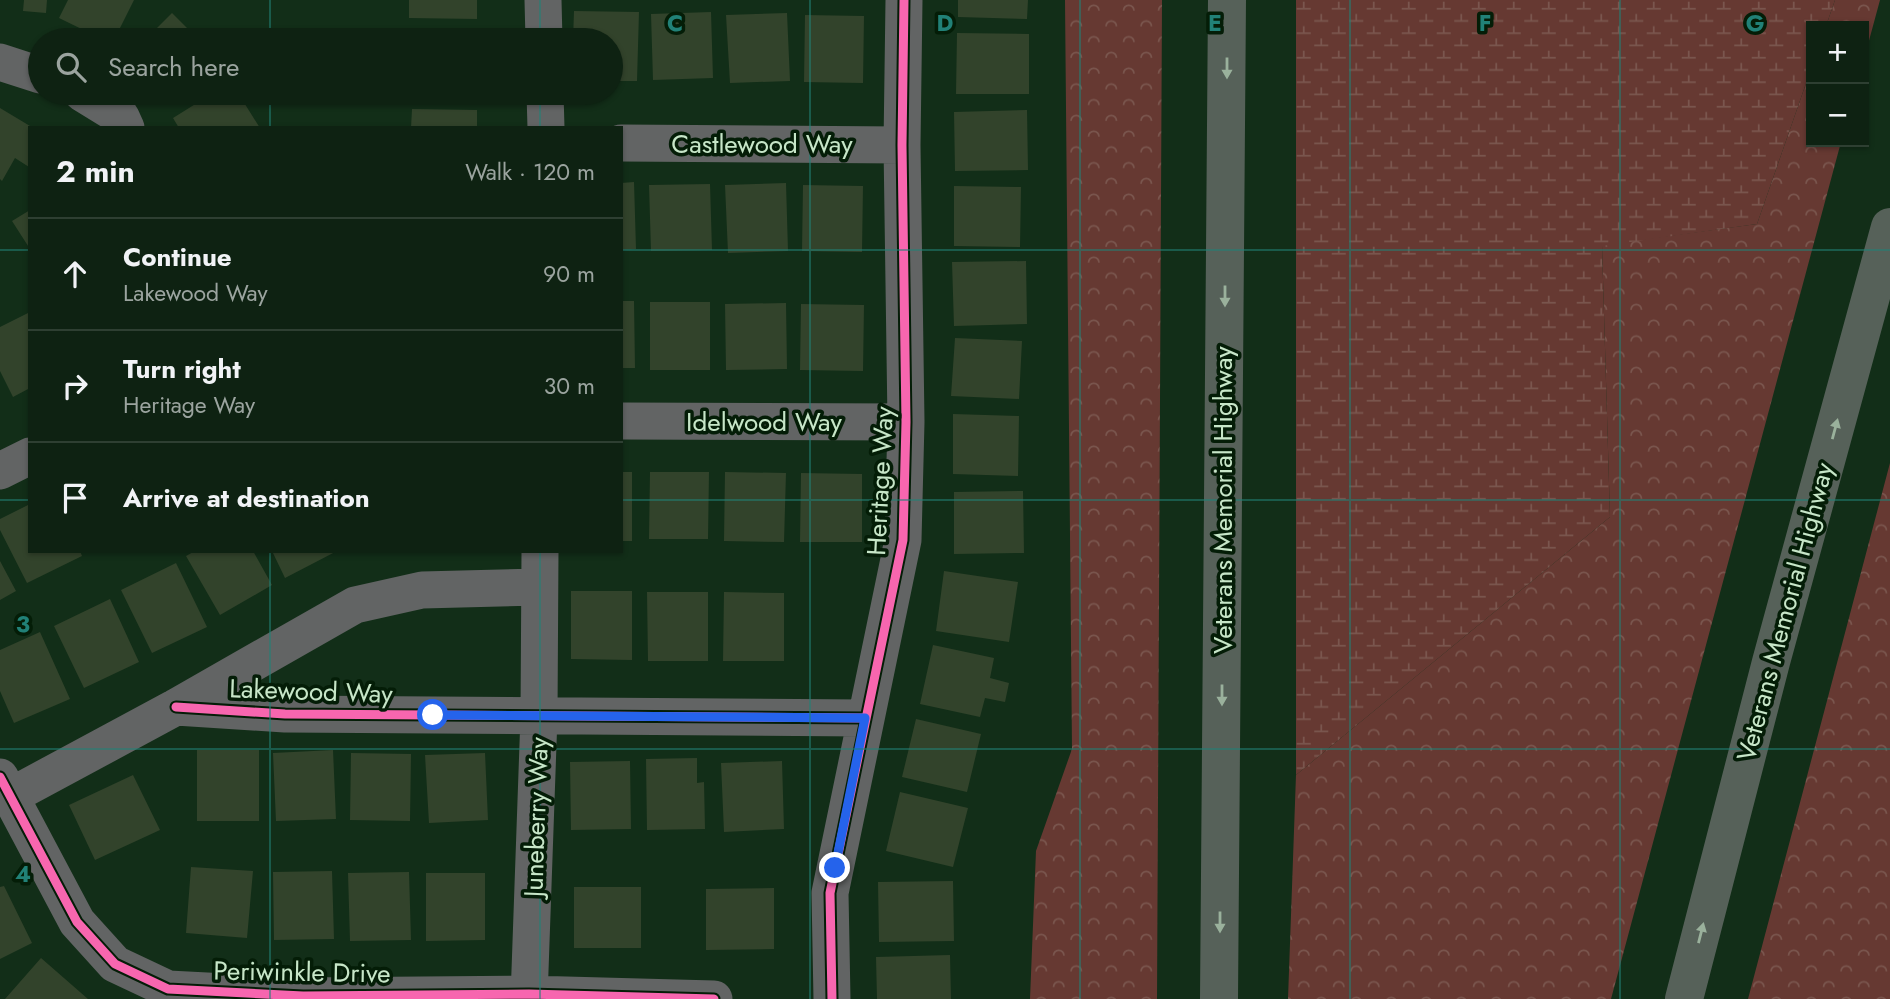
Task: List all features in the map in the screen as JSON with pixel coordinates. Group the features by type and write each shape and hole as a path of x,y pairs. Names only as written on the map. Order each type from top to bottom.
{"highway":[{"name":"Veterans Memorial Highway","path":"1219,999 1227,0"},
{"name":"Veterans Memorial Highway","path":"1685,999 1770,662 1890,227"}],"street":[{"path":"543,0 544,28"},
{"name":"Heritage Way","path":"832,999 831,893 903,540 906,422 902,145 904,0"},
{"path":"0,62 28,71"},
{"path":"102,105 121,117 125,126"},
{"path":"545,105 546,126"},
{"name":"Castlewood Way","path":"623,143 902,145"},
{"name":"Idelwood Way","path":"623,421 906,422"},
{"path":"0,471 28,457"},
{"name":"Juneberry Way","path":"529,996 539,716 540,553"},
{"path":"5,787 176,707 355,605 422,590 539,587"},
{"name":"Lakewood Way","path":"176,707 285,714 865,718"},
{"name":"Periwinkle Drive","path":"5,787 76,922 115,964 167,989 325,998 529,996 714,999"}],"green space":[{"path":"1065,0 1162,0 1157,999 1030,999 1036,851 1072,749"},
{"path":"1296,0 1835,0 1828,21 1806,21 1806,83 1757,224 1602,246 1610,517 1296,775"},
{"path":"1835,0 1880,0 1869,41 1869,21 1828,21"},
{"path":"1806,83 1806,147 1840,147 1611,999 1288,999 1296,775 1610,517 1602,245 1757,224"},
{"path":"1890,463 1890,999 1748,999"}],"building":[{"path":"24,0 47,0 46,13 23,11"},
{"path":"68,0 134,0 120,28 79,28 59,18"},
{"path":"409,0 477,0 477,19 409,18"},
{"path":"958,0 1028,0 1027,19 958,17"},
{"path":"574,11 639,12 637,81 623,81 623,28 573,28"},
{"path":"711,12 713,78 653,80 651,14"},
{"path":"172,13 187,28 157,28"},
{"path":"787,13 790,81 730,83 726,15"},
{"path":"805,15 864,16 863,83 804,82"},
{"path":"957,33 1029,34 1029,94 956,94"},
{"path":"194,105 246,105 259,126 178,126 173,118"},
{"path":"0,108 30,126 28,166 15,158 2,181"},
{"path":"412,109 477,110 477,126 411,126"},
{"path":"1027,110 1028,170 955,171 954,112"},
{"path":"634,182 636,249 623,250 623,183"},
{"path":"786,183 788,251 728,253 725,185"},
{"path":"710,184 712,250 651,251 649,185"},
{"path":"803,185 863,186 862,252 802,251"},
{"path":"954,186 1021,187 1020,247 954,246"},
{"path":"28,211 28,246 12,221"},
{"path":"1026,261 1027,324 954,326 952,262"},
{"path":"623,301 634,301 635,368 623,368"},
{"path":"650,302 710,302 710,370 650,370"},
{"path":"786,303 787,369 726,370 725,304"},
{"path":"801,304 864,305 863,371 800,370"},
{"path":"28,313 28,389 13,397 0,371 0,327"},
{"path":"955,338 1022,341 1019,399 951,396"},
{"path":"953,414 1019,416 1018,476 953,474"},
{"path":"623,472 632,472 632,541 623,541"},
{"path":"650,472 709,472 708,539 649,539"},
{"path":"725,472 786,473 784,542 724,541"},
{"path":"801,473 862,474 862,542 800,542"},
{"path":"1023,491 1024,553 954,554 954,492"},
{"path":"28,505 28,553 81,553 82,556 27,583 0,530 0,519"},
{"path":"191,553 254,553 272,585 220,615 186,556"},
{"path":"273,553 333,553 285,578"},
{"path":"0,561 16,591 0,600"},
{"path":"176,563 207,627 152,653 121,590"},
{"path":"944,571 1018,582 1009,642 936,631"},
{"path":"571,591 632,591 632,660 571,659"},
{"path":"647,592 708,592 708,661 648,661"},
{"path":"724,592 784,593 784,661 723,661"},
{"path":"110,599 139,662 84,688 54,626"},
{"path":"40,632 70,699 14,723 0,691 0,650"},
{"path":"933,645 994,658 990,678 1009,683 1005,702 985,698 980,717 920,704"},
{"path":"916,719 981,734 967,792 902,777"},
{"path":"197,750 259,750 259,821 197,821"},
{"path":"333,750 336,819 276,821 273,753"},
{"path":"351,753 411,754 410,821 350,820"},
{"path":"485,753 488,820 429,823 425,755"},
{"path":"697,758 697,783 704,782 705,829 647,830 646,759"},
{"path":"630,761 631,829 571,830 570,762"},
{"path":"782,761 784,829 724,832 721,763"},
{"path":"133,775 160,830 95,860 69,805"},
{"path":"900,792 968,808 953,867 886,851"},
{"path":"191,867 253,871 247,938 186,933"},
{"path":"332,871 334,939 274,940 273,872"},
{"path":"409,872 411,940 350,941 348,873"},
{"path":"426,873 485,873 485,940 426,941"},
{"path":"953,881 954,941 879,942 878,882"},
{"path":"4,886 32,943 0,959 0,887"},
{"path":"574,887 641,887 641,948 574,948"},
{"path":"774,888 774,949 706,950 706,889"},
{"path":"950,955 951,999 877,999 876,957"},
{"path":"41,958 88,999 5,999"}],"cycle path":[{"path":"832,999 830,893 903,540 906,422 902,145 904,0"},
{"path":"176,707 285,714 865,718"},
{"path":"0,777 77,922 115,964 168,989 303,996 529,994 714,999"}],"route":[{"path":"433,715 865,718 835,868"}]}
